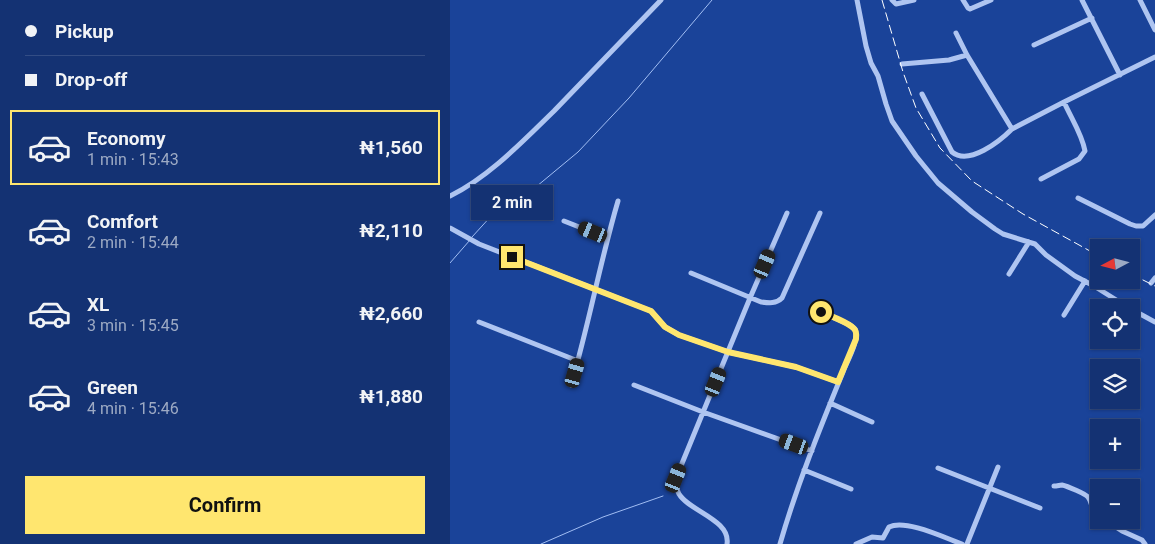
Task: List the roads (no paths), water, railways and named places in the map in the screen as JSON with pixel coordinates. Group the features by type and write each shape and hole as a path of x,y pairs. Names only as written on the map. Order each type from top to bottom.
{"street":[{"path":"450,196 475,181 532,133 661,0"},
{"path":"856,0 866,46 892,121 916,156 938,183 995,229 1003,234 1035,244 1046,255 1075,276 1115,299"},
{"path":"892,0 896,4 914,0"},
{"path":"963,0 970,9 991,0"},
{"path":"1082,0 1120,75"},
{"path":"1140,0 1155,30"},
{"path":"1034,45 1092,18"},
{"path":"956,33 967,55 1012,129"},
{"path":"902,64 949,60 967,55"},
{"path":"922,94 952,152 958,156 963,156 978,153 989,148 1006,136 1012,129 1155,57"},
{"path":"1041,179 1079,159 1085,151 1064,102"},
{"path":"1078,198 1136,226 1144,226 1155,215"},
{"path":"571,385 596,290 607,238 618,201"},
{"path":"727,544 726,533 718,523 679,494 676,478 787,213"},
{"path":"690,273 761,302 776,302 782,298 820,213"},
{"path":"564,221 607,238"},
{"path":"450,228 479,244 651,311 665,327 679,335 728,352 796,367 838,382"},
{"path":"1009,274 1029,242"},
{"path":"1064,315 1086,281"},
{"path":"780,544 791,505 856,339 854,329 850,325 821,312"},
{"path":"1140,314 1155,322"},
{"path":"479,322 578,362"},
{"path":"634,385 812,451"},
{"path":"830,403 872,422"},
{"path":"967,544 998,467"},
{"path":"938,468 1040,508"},
{"path":"804,470 852,489"},
{"path":"1054,486 1062,485 1084,493 1090,503"},
{"path":"856,544 872,537 883,538 889,527 897,525 917,528 962,544"},
{"path":"1119,529 1142,540 1145,544"}],"waterway":[{"path":"472,237 493,214 525,196 578,152 629,98 712,0"},
{"path":"450,263 470,240"},
{"path":"541,544 603,517 663,496"}],"railway":[{"path":"882,0 903,72 916,108 940,148 972,181 1023,214 1090,251"},
{"path":"1140,278 1155,286"}]}
